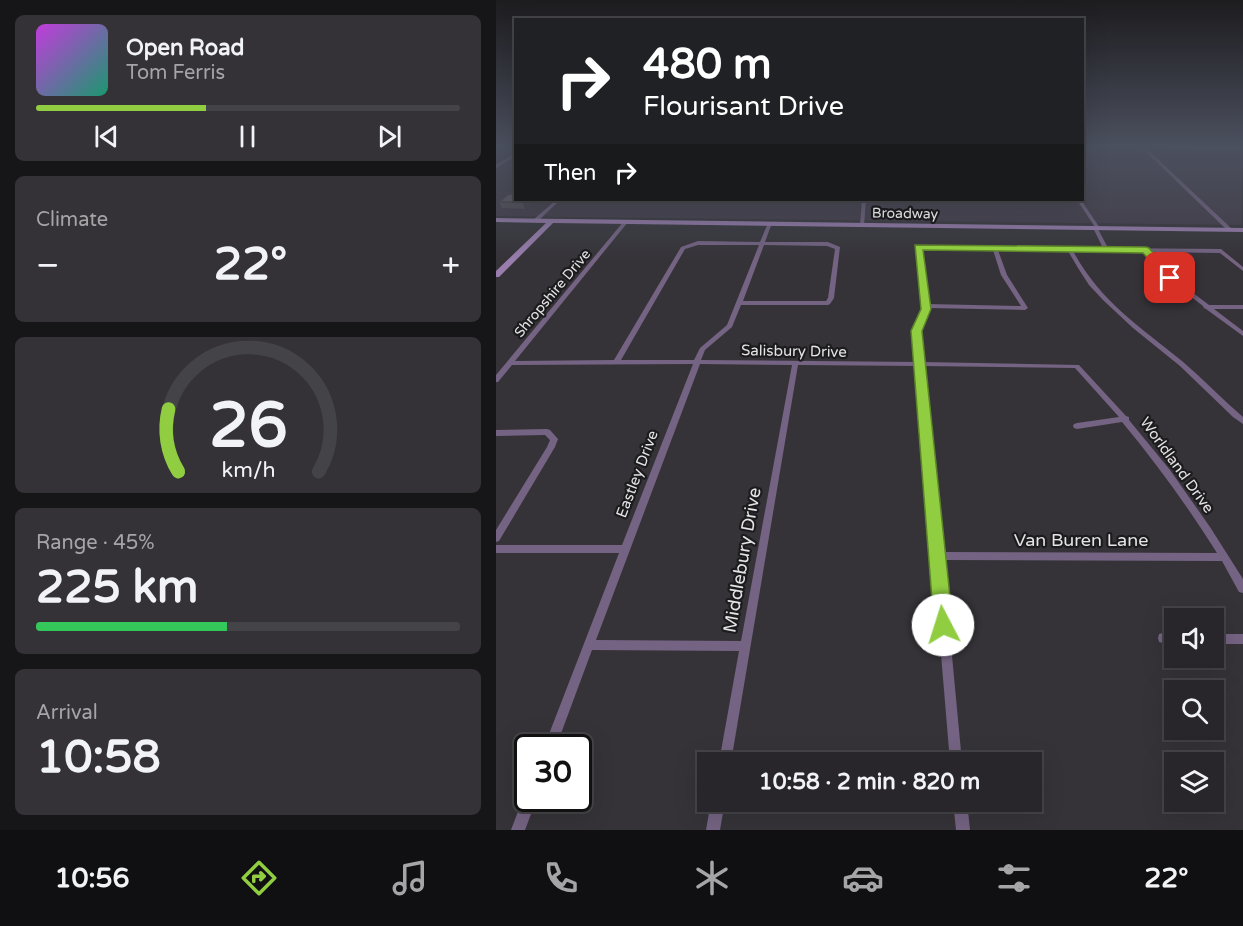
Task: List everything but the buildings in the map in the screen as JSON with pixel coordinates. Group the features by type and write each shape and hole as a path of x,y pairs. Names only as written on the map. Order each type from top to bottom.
{"main road":[{"name":"Broadway","path":"496,220 1243,230"},
{"path":"496,275 552,221"}],"street":[{"path":"1182,184 1229,229"},
{"path":"535,221 557,201"},
{"path":"862,225 864,201"},
{"path":"1080,201 1097,228 1107,250"},
{"name":"Shropshire Drive","path":"496,380 626,222"},
{"name":"Eastley Drive","path":"555,734 702,349 730,326 770,224"},
{"path":"616,363 683,248 698,243 836,246 838,250 831,298 828,303 822,305 740,303"},
{"path":"955,752 917,331 926,306 918,247 1221,251 1243,270"},
{"path":"926,306 1025,308 1004,274 995,248"},
{"path":"1070,249 1080,268 1101,295 1243,422"},
{"path":"1146,250 1170,278 1243,334"},
{"path":"1206,307 1243,306"},
{"name":"Salisbury Drive","path":"510,363 697,362 795,365 1077,366"},
{"name":"Middlebury Drive","path":"727,752 795,365"},
{"name":"Worldland Drive","path":"1077,366 1126,419 1178,485 1243,589"},
{"path":"1077,426 1126,419"},
{"path":"496,433 547,432 553,439 551,447 496,538"},
{"path":"496,549 626,549"},
{"name":"Van Buren Lane","path":"937,556 1224,557"},
{"path":"1224,639 1243,639"},
{"path":"589,645 746,646"},
{"path":"518,830 525,812"},
{"path":"713,830 716,812"},
{"path":"961,812 963,830"}],"shaded area":[{"path":"496,184 514,184 514,201 1084,201 1084,184 1242,184 1242,225 496,216"}],"route":[{"path":"943,625 917,331 926,309 918,247 1146,250 1170,278"}]}
